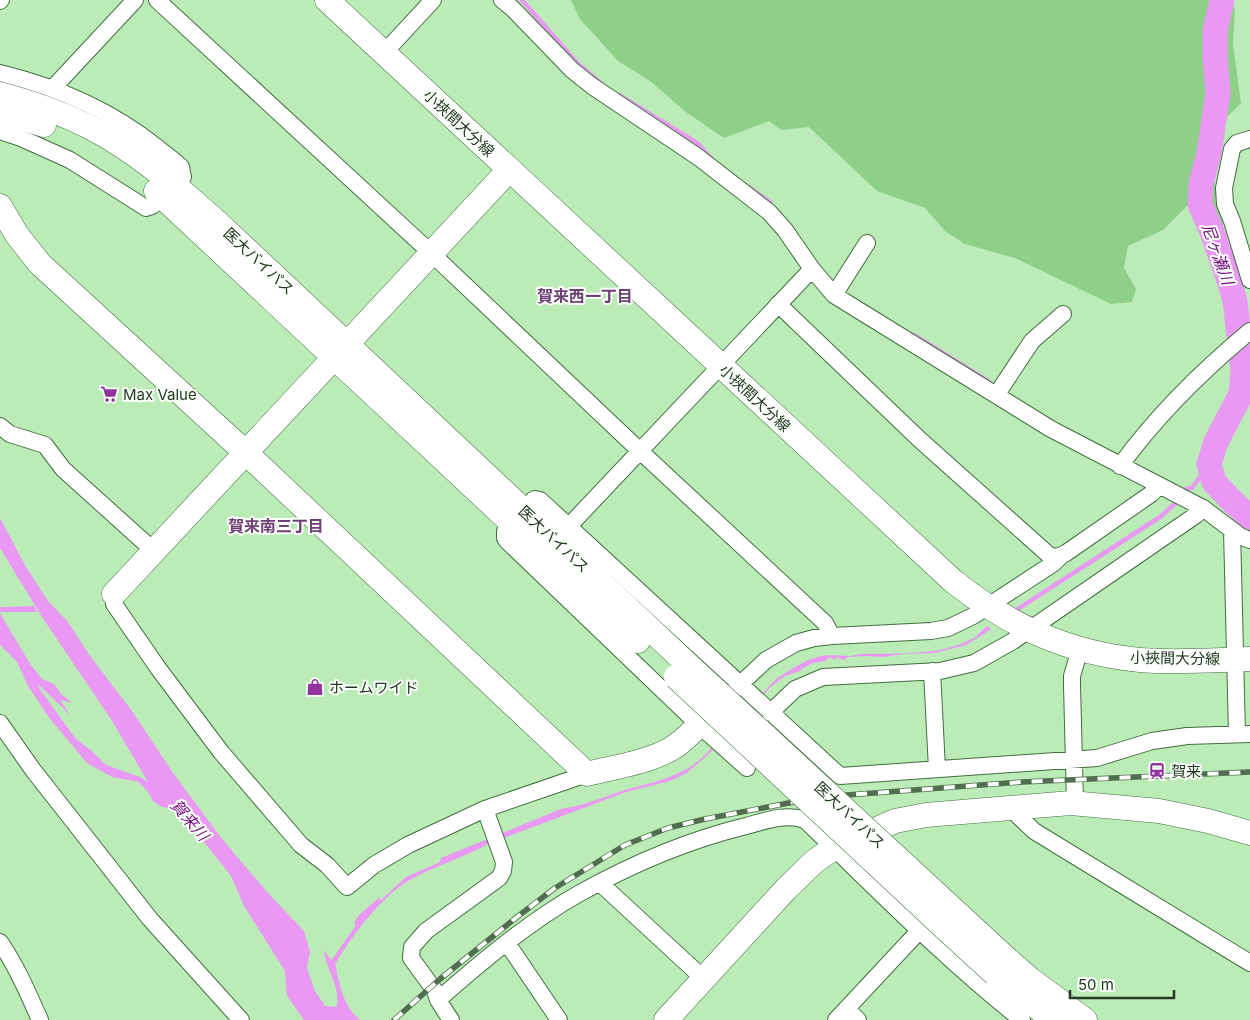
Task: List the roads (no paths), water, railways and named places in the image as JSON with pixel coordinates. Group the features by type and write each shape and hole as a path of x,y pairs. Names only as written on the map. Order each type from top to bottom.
{"main road":[{"name":"小挾間大分線","path":"327,0 953,581 1006,618 1080,649 1140,660 1243,659"},
{"name":"医大バイパス","path":"0,94 42,107 66,117 110,138 130,152 162,188 341,350 677,666 940,925 1002,967 1031,980 1085,1020"},
{"path":"0,111 76,139 162,188"},
{"path":"114,594 509,170"},
{"path":"0,206 17,235 40,264 245,452 587,774 661,754 679,744 700,725"},
{"path":"666,1020 803,872 834,848 900,819 926,815 1075,803 1168,812 1214,822 1250,833"},
{"name":"医大バイパス","path":"1002,967 1053,1020"}],"street":[{"path":"52,89 135,0"},
{"path":"156,0 431,253 640,451 825,622 832,636"},
{"path":"384,53 433,0"},
{"path":"502,0 572,70 592,86 698,158 769,212 834,295 1051,429 1196,505 1250,540"},
{"path":"0,73 52,89 111,116 142,135 181,168 183,177 162,188 152,206 146,208 70,160 21,138 0,131"},
{"path":"1250,139 1237,143 1232,149 1224,188 1225,204 1250,280"},
{"path":"834,295 867,243"},
{"path":"569,526 812,269"},
{"path":"778,304 919,439 1047,553 1054,557 1062,555"},
{"path":"997,394 1032,341 1063,314"},
{"path":"1120,466 1140,439 1179,395 1250,331"},
{"path":"0,426 10,434 45,445 63,469 154,550"},
{"path":"770,713 795,689 823,677 932,671 974,663 1006,618 1062,555 1151,494 1166,490"},
{"path":"747,768 507,541 504,534 533,500 537,499 569,526 739,685 840,776 1104,757 1138,744 1152,741 1187,736 1244,734 1243,659 1232,530"},
{"path":"700,725 758,666 780,651 805,640 832,636 940,630 964,621 1006,618 1196,515 1196,505"},
{"path":"114,594 114,604 210,739 301,845 327,865 347,887 374,865 408,845 485,810 587,774"},
{"path":"1075,803 1072,676 1080,649"},
{"path":"932,671 937,769"},
{"path":"0,723 32,770 150,919 241,1020"},
{"path":"1010,808 1034,831 1250,963"},
{"path":"451,1020 438,1000 435,991 412,958 412,947 426,931 501,875 504,862 485,810"},
{"path":"438,1000 473,969 507,943 580,893 651,859 696,842 733,829 794,816 805,820 983,989 1022,1020"},
{"path":"600,883 704,978"},
{"path":"847,1016 920,930"},
{"path":"0,942 14,962 40,1020"},
{"path":"507,943 558,1020"}],"water":[{"name":"賀来川","path":"0,518 26,567 48,601 68,622 90,656 132,711 173,773 222,839 268,893 304,931 310,952 307,968 315,991 325,1006 337,1007 337,991 327,965 324,950 331,960 356,925 354,922 360,914 381,896 379,900 381,900 406,877 440,862 441,858 561,809 656,781 686,769 703,757 776,679 807,661 826,656 933,651 973,639 987,626 991,629 966,645 935,653 883,657 848,657 844,660 836,657 835,660 830,657 825,661 813,663 800,671 785,676 773,685 721,742 689,772 670,781 626,792 488,844 408,881 387,897 367,918 335,964 346,1002 360,1020 304,1020 287,996 285,971 244,906 231,876 181,813 160,806 153,801 139,782 112,777 87,763 50,719 28,686 17,662 0,645 0,613 30,664 42,679 54,684 61,694 73,703 60,700 71,716 38,684 75,738 106,765 140,777 148,782 112,721 42,617 0,548"},
{"path":"34,606 37,612 0,612 0,607"}],"waterway":[{"path":"522,0 578,64 602,84"},
{"name":"尼ヶ瀬川","path":"1222,0 1215,31 1218,93 1209,153 1201,184 1200,204 1212,232 1235,301 1243,370 1241,394 1216,442 1209,464 1214,482 1250,518"},
{"path":"619,95 697,143 711,158"},
{"path":"749,187 771,203"},
{"path":"914,335 988,381"},
{"path":"1181,490 1192,488 1209,464"},
{"path":"1013,612 1160,517 1180,499"}],"railway":[{"path":"394,1020 440,979 555,888 625,845 668,828 820,797 1022,782 1250,772"}],"place":[{"name":"Max Value","path":"109,394"},
{"name":"ホームワイド","path":"315,687"},
{"name":"賀来","path":"1157,771"}],"district":[{"name":"賀来西一丁目","path":"585,296"},
{"name":"賀来南三丁目","path":"276,526"}]}
